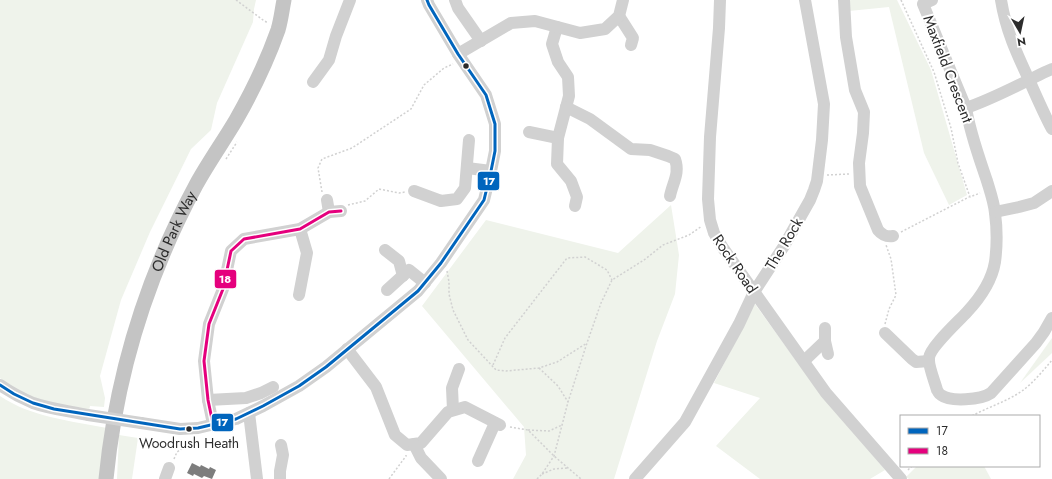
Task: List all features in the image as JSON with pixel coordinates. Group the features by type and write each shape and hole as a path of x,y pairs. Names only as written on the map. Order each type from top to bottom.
{"main road":[{"name":"Old Park Way","path":"106,479 109,449 119,394 130,352 148,295 169,240 197,184 236,120 253,86 278,29 284,0"}],"street":[{"path":"313,82 329,60 336,36 350,0"},
{"path":"0,385 33,403 54,409 180,429 198,428 236,419 299,386 326,367 418,292 441,262 484,200 492,171 495,151 495,124 486,95 460,58 427,0"},
{"path":"454,0 481,41"},
{"path":"460,58 481,41 511,23 535,21 580,33 605,29 619,16 623,0"},
{"name":"Rock Road","path":"720,0 709,150 708,199 710,220 714,233 720,244 826,393 901,479"},
{"name":"The Rock","path":"635,479 685,422 739,324 754,292 784,246 814,190 818,174 822,140 824,104 804,0"},
{"path":"844,0 846,37 855,90 864,112 859,163 860,186 883,232"},
{"name":"Maxfield Crescent","path":"929,361 930,354 934,346 969,310 984,289 995,262 996,236 995,212 990,190 968,121 966,108 923,4 932,0"},
{"path":"1001,0 1004,18 1012,41 1040,107 1052,129"},
{"path":"619,16 633,38 631,45"},
{"path":"557,27 552,44 558,62 568,77 569,96 558,138 557,164 571,181 577,197 575,206"},
{"path":"966,108 978,104 1052,69"},
{"path":"566,107 590,119 632,149 650,150 675,159 677,166 676,175 670,196"},
{"path":"529,132 558,138"},
{"path":"414,191 441,201 457,199 465,188 469,140"},
{"path":"467,168 492,171"},
{"path":"995,212 1034,203 1052,191"},
{"path":"213,424 208,400 204,361 209,324 223,289 231,251 244,240 300,229 332,208"},
{"path":"299,295 307,254 300,229"},
{"path":"385,250 399,261 403,276"},
{"path":"387,290 409,270 425,283"},
{"path":"885,333 916,362 929,361 939,394 949,398 980,398 991,393 1036,343 1052,318"},
{"path":"825,328 825,341 828,354"},
{"path":"804,361 825,341"},
{"path":"348,349 376,387 395,435 411,444 421,458 441,479"},
{"path":"452,410 452,388 459,369"},
{"path":"208,400 246,398 273,387"},
{"path":"411,444 421,442 448,412 465,407 497,424 478,461"},
{"path":"249,413 257,479"},
{"path":"280,479 283,455 281,445"}],"path":[{"path":"236,0 278,29"},
{"path":"901,0 934,72 951,128 958,163 970,197"},
{"path":"414,191 399,193 379,189 365,201 332,208 323,199 318,168 322,159 352,148 411,109 424,85 444,68 460,58"},
{"path":"224,162 238,140"},
{"path":"818,174 831,175 859,173"},
{"path":"885,333 885,321 896,295 891,258 883,232 990,190"},
{"path":"537,479 554,456 568,402 587,343 601,303 612,280 644,260 663,245 689,235 710,220"},
{"path":"492,366 505,338 567,258 585,257 607,270 612,280"},
{"path":"441,262 447,271 449,294 453,310 468,340 496,370 506,371 539,368 556,362 587,343"},
{"path":"974,415 981,410 1006,400 1023,390 1052,360"},
{"path":"539,368 558,386 568,402"},
{"path":"497,424 528,430 550,432 562,425"},
{"path":"167,473 177,452 189,444 189,428"},
{"path":"528,430 580,479"},
{"path":"389,479 406,456 411,444"},
{"path":"542,474 554,469 568,468"}],"shaded area":[{"path":"0,0 256,0 253,22 217,103 211,130 191,149 150,232 121,300 100,376 105,398 104,407 90,406 89,410 42,400 15,389 0,378"},
{"path":"848,0 897,0 931,70 967,195 949,205 924,153 889,7 849,11"},
{"path":"671,205 679,255 675,294 657,341 614,479 513,479 526,455 524,427 422,306 486,220 618,253"},
{"path":"755,304 800,366 885,470 870,479 760,479 716,446 760,398 714,383"},
{"path":"1052,338 1052,353 1020,383"},
{"path":"0,396 38,414 107,428 101,479 0,479"},
{"path":"119,435 138,438 132,479 117,479"},
{"path":"916,467 985,467 991,479 909,479 906,477"}],"building":[{"path":"192,463 200,467 201,465 209,469 210,467 216,470 212,479 204,476 202,478 194,474 193,476 187,473"}],"transit line":[{"name":"17","path":"0,385 33,403 54,409 180,429 198,428 236,419 299,386 326,367 418,291 441,263 484,200 495,151 495,124 486,95 458,54 427,0"},
{"name":"18","path":"213,424 208,400 204,361 209,324 223,289 231,251 244,239 300,229 329,212 341,211"}],"place":[{"name":"Woodrush Heath","path":"189,429"}]}
